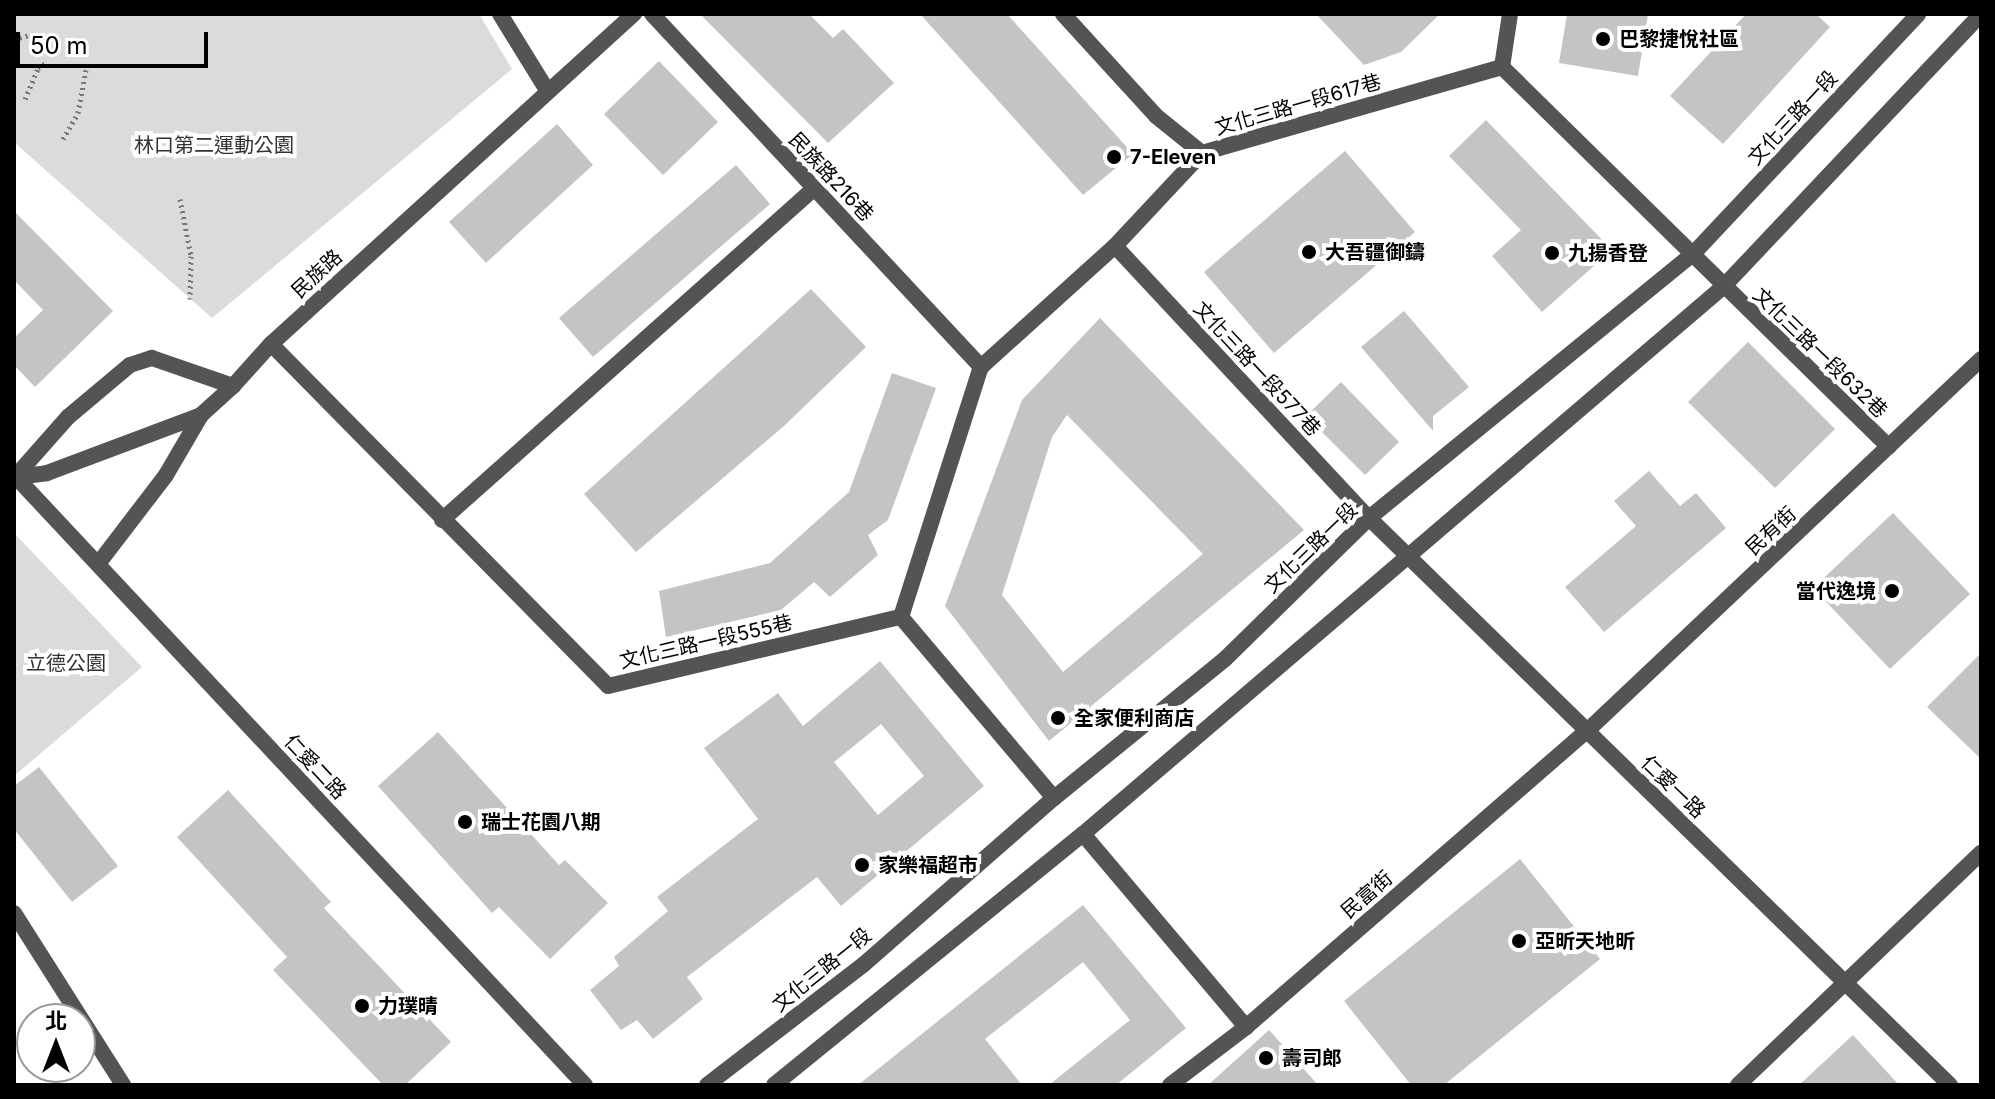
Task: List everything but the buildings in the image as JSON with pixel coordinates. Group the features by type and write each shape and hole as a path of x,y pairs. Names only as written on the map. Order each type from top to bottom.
{"street":[{"path":"500,14 547,90"},
{"name":"民族路","path":"201,415 233,386 271,344 634,14"},
{"name":"民族路216巷","path":"652,14 981,367"},
{"name":"文化三路一段617巷","path":"1063,14 1156,116 1202,153 1502,67"},
{"path":"1510,14 1502,67 1723,287"},
{"name":"文化三路一段","path":"707,1085 863,965 1054,798 1225,659 1369,518 1693,254 1918,14"},
{"path":"774,1085 1083,834 1723,287 1981,14"},
{"path":"1054,798 901,617 981,367 1115,246 1202,153"},
{"path":"442,520 815,188"},
{"name":"文化三路一段577巷","path":"1115,246 1369,518"},
{"name":"文化三路一段632巷","path":"1723,287 1889,447"},
{"name":"文化三路一段555巷","path":"271,344 608,686 901,617"},
{"path":"15,478 68,417 130,365 152,358 233,386"},
{"name":"民有街","path":"1587,731 1981,359"},
{"path":"15,478 47,473 201,415"},
{"path":"98,564 166,475 201,415"},
{"name":"仁愛二路","path":"15,478 585,1085"},
{"name":"仁愛一路","path":"1369,518 1950,1085"},
{"name":"民富街","path":"1170,1085 1246,1027 1587,731"},
{"path":"1083,834 1246,1027"},
{"path":"1738,1085 1981,853"},
{"path":"14,913 123,1085"}],"path":[{"path":"14,39 30,35"},
{"path":"25,99 38,68 46,63"},
{"path":"63,139 78,113 86,70"},
{"path":"180,199 191,256 190,299"}],"green space":[{"name":"林口第二運動公園","path":"14,14 479,14 512,69 212,318 14,142"},
{"name":"立德公園","path":"14,533 142,667 14,776"}],"place":[{"name":"巴黎捷悅社區","path":"1603,39"},
{"name":"7-Eleven","path":"1114,157"},
{"name":"大吾疆御鑄","path":"1309,252"},
{"name":"九揚香登","path":"1552,253"},
{"name":"當代逸境","path":"1892,591"},
{"name":"全家便利商店","path":"1058,718"},
{"name":"瑞士花園八期","path":"465,822"},
{"name":"家樂福超市","path":"862,865"},
{"name":"亞昕天地昕","path":"1519,941"},
{"name":"力璞晴","path":"362,1006"},
{"name":"壽司郎","path":"1266,1058"}]}
